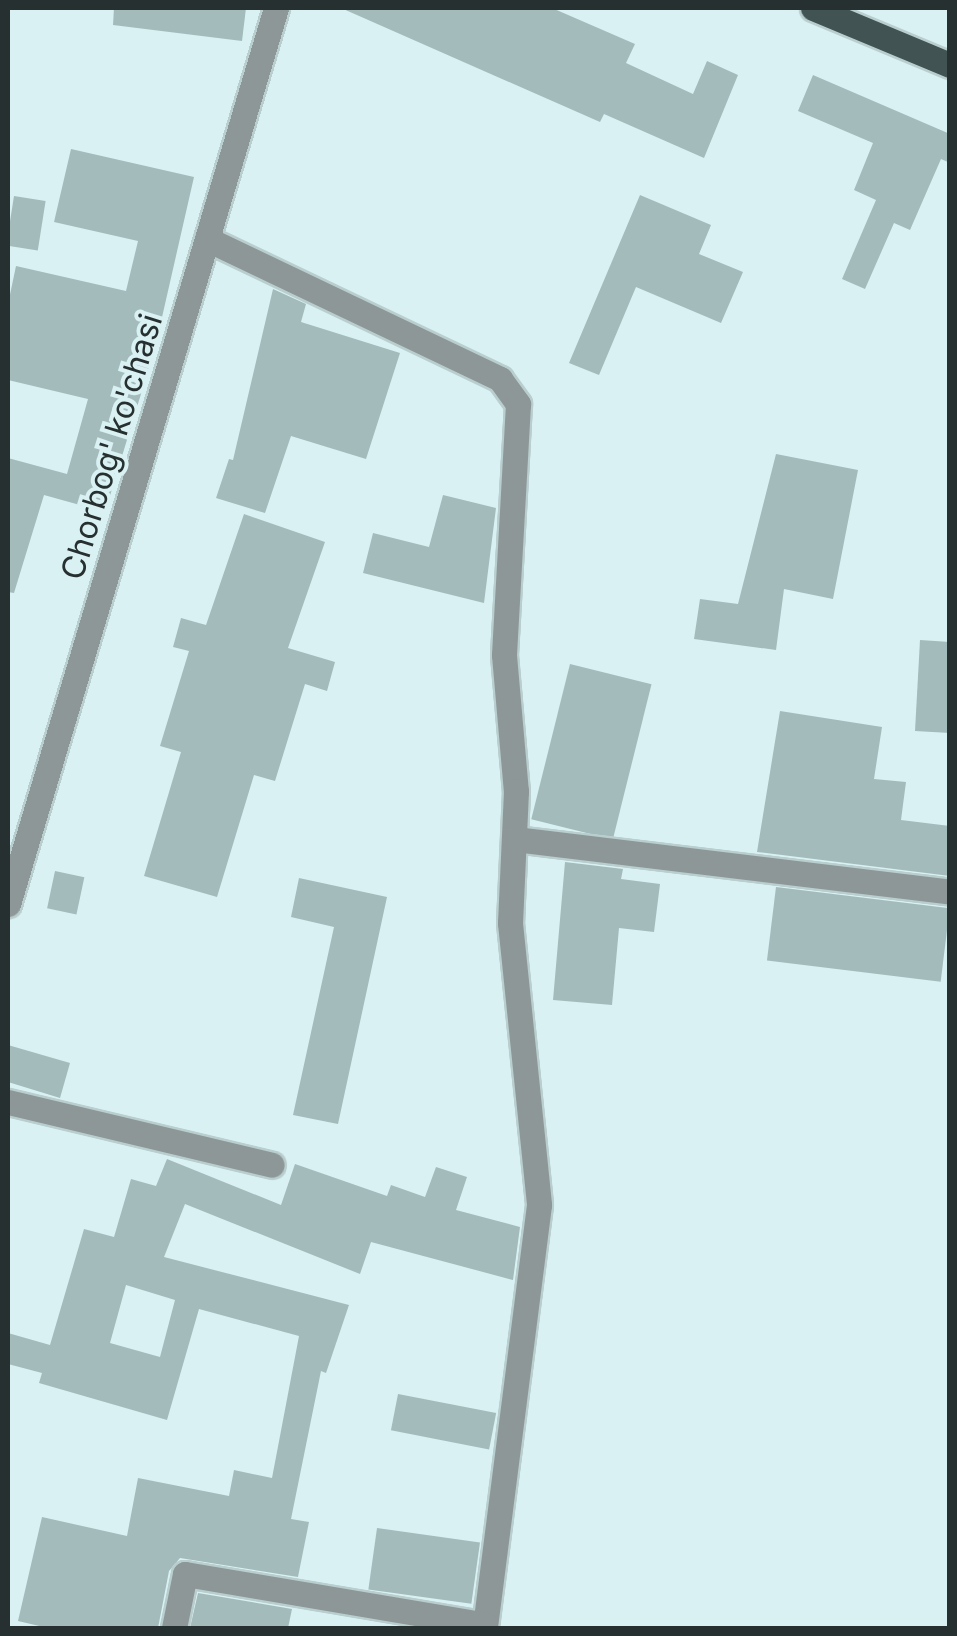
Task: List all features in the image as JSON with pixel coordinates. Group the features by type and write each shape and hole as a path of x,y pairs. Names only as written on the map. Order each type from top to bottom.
{"main road":[{"path":"814,8 950,65"}],"street":[{"name":"Сhorbog' ko'chasi","path":"8,904 276,8"},
{"path":"174,1628 185,1574 485,1627 539,1205 510,923 515,839 504,655 518,404 500,378 208,239"},
{"path":"515,839 950,892"},
{"path":"8,1102 272,1165"}],"building":[{"path":"114,8 246,8 242,41 113,25"},
{"path":"341,8 552,8 635,44 626,63 693,94 707,61 738,75 704,158 604,114 600,122"},
{"path":"813,75 950,134 950,163 941,159 910,230 894,223 865,289 842,279 876,200 854,190 873,143 798,111"},
{"path":"71,149 194,177 155,348 105,512 44,495 14,593 8,592 8,458 67,474 88,399 8,380 8,304 16,266 126,291 138,241 54,222"},
{"path":"640,195 711,225 699,254 743,272 721,323 636,287 599,375 569,363"},
{"path":"14,196 46,201 38,250 8,246"},
{"path":"273,289 306,304 301,322 400,353 366,459 291,436 265,513 216,498 229,459 233,460"},
{"path":"776,454 858,470 833,599 784,589 776,650 694,639 700,599 738,604"},
{"path":"443,495 496,508 484,603 363,573 373,533 429,547"},
{"path":"244,514 325,542 288,648 335,662 327,691 305,684 275,781 254,775 217,897 144,876 181,752 160,746 189,651 173,647 181,618 206,625"},
{"path":"920,640 950,642 950,733 915,731"},
{"path":"570,664 652,684 613,840 531,819"},
{"path":"780,711 882,727 874,779 906,782 901,820 950,826 950,876 757,852"},
{"path":"565,862 623,869 621,879 660,884 654,932 619,928 612,1005 553,1000"},
{"path":"55,871 84,877 76,914 47,908"},
{"path":"299,878 387,897 338,1124 293,1115 334,927 291,917"},
{"path":"776,887 950,908 941,982 767,960"},
{"path":"8,1045 70,1063 60,1098 8,1082"},
{"path":"167,1159 281,1205 295,1164 387,1196 391,1185 425,1197 436,1167 467,1177 456,1210 520,1227 513,1280 371,1242 360,1274 185,1204 164,1257 349,1305 326,1373 321,1371 291,1519 309,1522 298,1577 180,1558 169,1571 158,1628 48,1628 18,1621 42,1517 127,1536 138,1478 229,1496 234,1470 272,1478 299,1336 199,1309 167,1420 39,1383 42,1373 8,1364 8,1333 50,1345 84,1229 114,1237 131,1179 156,1186","holes":["126,1285 175,1300 160,1357 110,1343"]},
{"path":"398,1394 496,1413 489,1449 391,1430"},
{"path":"377,1528 480,1542 471,1604 368,1589"},
{"path":"198,1593 292,1609 288,1628 190,1628"}]}
